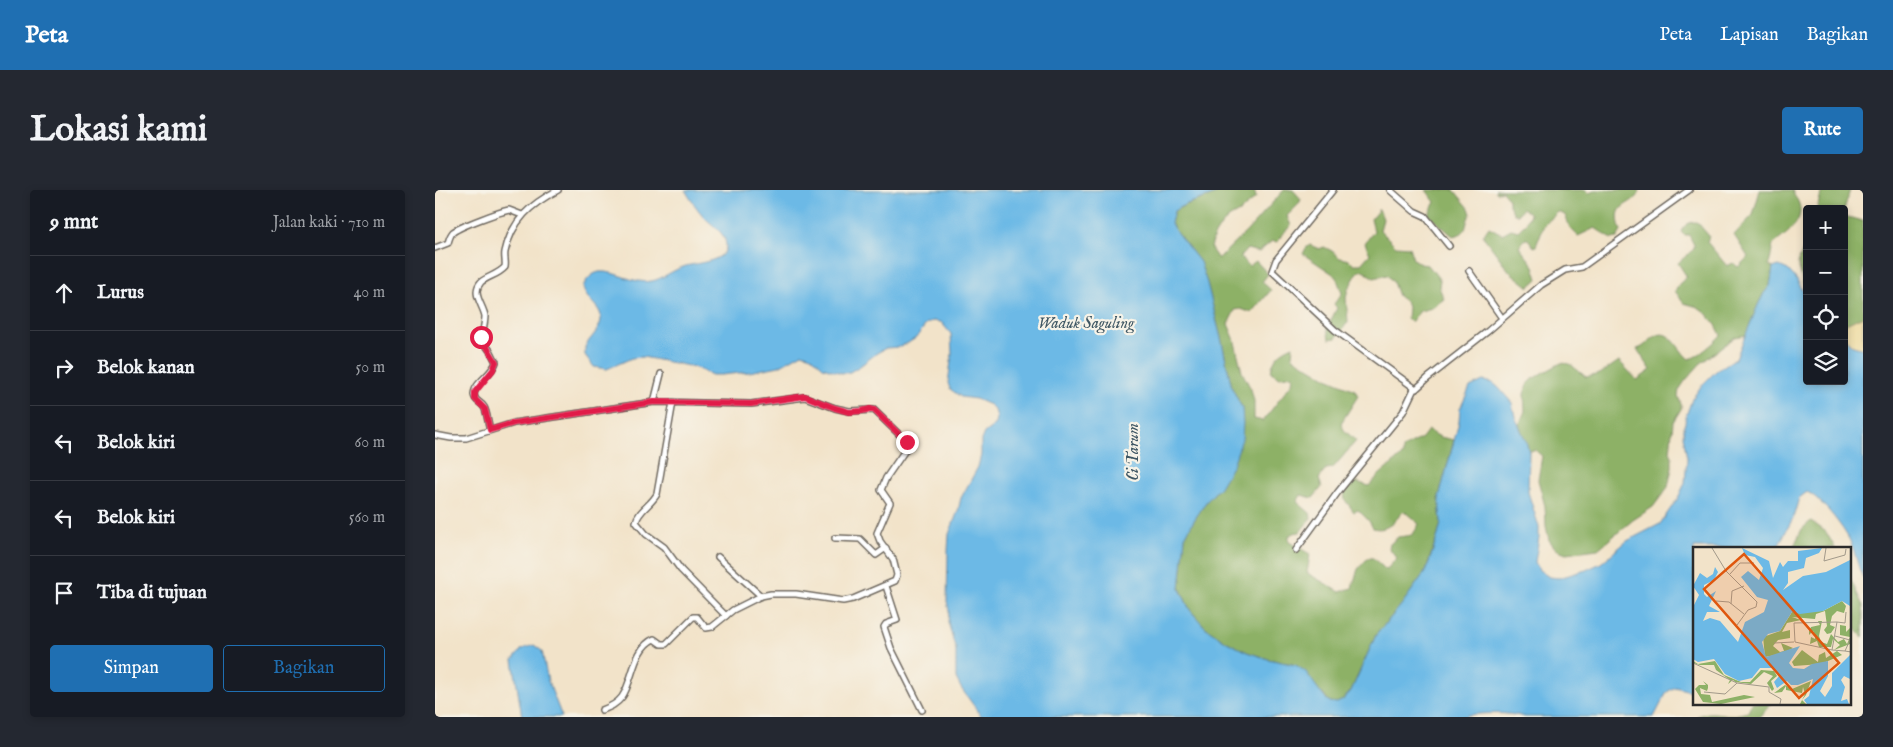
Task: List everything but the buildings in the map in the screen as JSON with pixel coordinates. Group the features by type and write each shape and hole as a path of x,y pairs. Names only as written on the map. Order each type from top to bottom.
{"street":[{"path":"490,430 485,409 475,399 474,395 476,389 493,370 496,362 482,340 485,315 479,305 477,289 482,282 505,267 506,250 521,215 558,190"},
{"path":"1333,190 1277,260 1272,271 1335,330 1414,388 1419,389 1428,378 1457,356 1541,284 1565,270 1582,267 1689,190"},
{"path":"1390,190 1414,212 1425,216 1449,246"},
{"path":"435,248 448,243 452,233 457,230 487,217 509,210 521,215"},
{"path":"1469,271 1502,318"},
{"path":"654,402 661,374"},
{"path":"1295,550 1338,492 1403,412 1414,388"},
{"path":"435,435 466,438 514,423 654,402 751,404 805,396 849,412 874,410 908,444 886,478 881,490 891,503 877,534 880,541 892,555 897,575 895,581 853,599 843,601 796,594 761,596 745,603 709,628 697,617 693,617 666,644 661,644 657,640 651,640 633,666 622,696 611,707 602,710"},
{"path":"673,402 657,494 654,500 639,514 636,522 645,534 664,546 690,580 726,616"},
{"path":"835,538 860,539 875,555 886,548"},
{"path":"718,558 761,596"},
{"path":"886,586 897,620 886,624 884,627 891,648 922,710"}],"green space":[{"path":"1222,190 1254,190 1256,197 1241,211 1222,224 1213,238 1211,249 1218,259 1247,231 1284,190 1293,190 1301,199 1299,204 1287,216 1291,226 1282,234 1278,242 1272,241 1259,252 1247,249 1240,257 1249,266 1256,261 1268,274 1262,282 1271,290 1252,313 1241,309 1235,310 1228,324 1234,338 1242,372 1251,389 1254,401 1254,419 1263,421 1292,383 1293,375 1280,377 1271,372 1277,356 1293,346 1292,357 1327,378 1355,390 1358,396 1341,423 1344,430 1356,441 1333,468 1326,469 1319,479 1322,487 1313,498 1301,495 1297,502 1310,513 1311,518 1300,532 1289,536 1289,542 1310,554 1307,573 1340,592 1352,588 1358,569 1368,558 1373,558 1386,570 1397,558 1389,548 1390,544 1398,537 1413,534 1419,524 1404,511 1387,527 1373,528 1358,510 1354,512 1345,500 1344,493 1353,481 1369,486 1403,455 1405,447 1422,438 1428,430 1440,437 1454,440 1439,497 1441,524 1425,572 1376,635 1351,691 1343,700 1337,703 1330,702 1296,665 1247,652 1227,642 1205,627 1190,610 1180,588 1185,537 1206,502 1220,487 1242,408 1232,388 1222,342 1200,262 1171,223 1174,211"},
{"path":"1426,190 1454,190 1469,208 1471,214 1462,233 1453,236 1428,215 1435,202"},
{"path":"1495,190 1583,190 1590,193 1594,190 1640,190 1637,196 1624,206 1618,214 1621,231 1617,238 1612,239 1595,228 1578,236 1570,228 1565,215 1558,212 1544,225 1536,246 1534,247 1528,239 1525,239 1519,247 1534,266 1538,279 1529,287 1510,272 1483,236 1489,227 1502,234 1511,229 1518,231 1526,223 1530,214 1523,208 1518,214 1514,214 1509,205 1509,199 1502,191 1497,193"},
{"path":"1760,190 1792,190 1799,204 1799,217 1788,233 1773,245 1769,265 1773,268 1770,286 1758,305 1746,335 1735,337 1700,364 1679,390 1678,396 1681,409 1673,422 1670,452 1672,468 1668,487 1653,507 1633,520 1598,549 1566,553 1556,549 1549,540 1545,506 1538,480 1542,456 1535,450 1529,451 1519,425 1525,411 1524,394 1527,385 1534,378 1561,363 1570,364 1586,377 1600,374 1619,361 1637,380 1651,370 1637,349 1661,334 1670,338 1689,359 1697,356 1721,335 1716,325 1705,312 1698,307 1684,303 1675,291 1679,284 1687,277 1678,263 1694,249 1689,235 1684,235 1681,232 1688,224 1697,222 1709,236 1707,242 1727,266 1733,263 1738,267 1748,257 1734,235 1753,215"},
{"path":"1822,190 1850,190 1846,205 1818,205"},
{"path":"1379,209 1383,219 1380,230 1396,246 1409,247 1413,259 1420,264 1428,265 1440,280 1439,287 1444,299 1432,308 1420,311 1411,322 1407,318 1408,307 1406,302 1398,296 1393,282 1387,275 1374,278 1362,270 1358,272 1348,289 1346,298 1348,322 1336,338 1329,339 1327,328 1337,308 1334,304 1342,293 1333,274 1303,254 1310,245 1319,249 1324,247 1353,264 1361,264 1370,254 1365,243 1374,231 1371,219"},
{"path":"1848,217 1863,221 1863,316 1848,323"},
{"path":"1803,250 1803,283 1798,263"},
{"path":"1811,521 1826,532 1834,547 1793,547 1802,529"},
{"path":"1851,580 1863,606 1863,637 1851,623"},
{"path":"1752,704 1771,704 1759,717 1696,717 1709,713 1731,715 1748,712"}],"sand":[{"path":"1863,316 1863,349 1853,346 1848,342 1848,323"}],"water":[{"name":"Waduk Saguling","path":"685,190 1222,190 1180,207 1174,211 1171,223 1200,262 1222,342 1232,388 1242,408 1243,423 1242,439 1233,465 1220,487 1206,502 1185,537 1180,589 1190,610 1205,627 1227,642 1247,652 1296,665 1306,672 1324,697 1330,702 1337,703 1343,700 1351,691 1376,635 1425,572 1441,523 1439,497 1459,422 1460,409 1470,387 1483,381 1493,383 1512,403 1515,417 1529,452 1528,492 1539,527 1535,562 1539,570 1549,577 1559,578 1586,570 1601,563 1627,541 1660,524 1678,498 1685,483 1687,458 1683,435 1686,416 1692,399 1702,385 1716,371 1736,358 1758,305 1770,286 1773,268 1779,266 1788,270 1797,280 1803,291 1803,385 1848,385 1848,342 1853,346 1863,349 1863,578 1847,535 1825,506 1807,492 1799,498 1793,518 1778,547 1693,547 1693,692 1675,687 1667,692 1654,717 1525,717 1497,713 1468,715 1465,717 982,717 956,678 956,650 948,622 948,551 949,534 961,498 978,467 981,455 981,440 984,433 996,424 997,418 995,410 990,405 976,399 961,397 950,389 948,383 952,354 951,334 941,322 933,321 927,323 916,338 908,343 899,347 886,348 850,372 841,373 823,367 811,356 802,353 779,366 721,375 712,375 694,367 643,357 632,358 607,369 594,367 585,355 585,347 599,327 601,318 598,309 587,297 583,287 587,280 596,273 605,272 638,281 652,281 683,267 718,257 726,248 724,237 702,215"},
{"path":"534,645 542,651 548,681 562,717 522,717 513,660 522,649"}],"route":[{"path":"481,337 496,362 493,370 481,382 474,395 475,399 485,409 490,430 514,423 647,402 751,404 805,396 849,412 874,410 907,442"}],"water label":[{"name":"Ci Tarum","path":"1132,452"}]}
